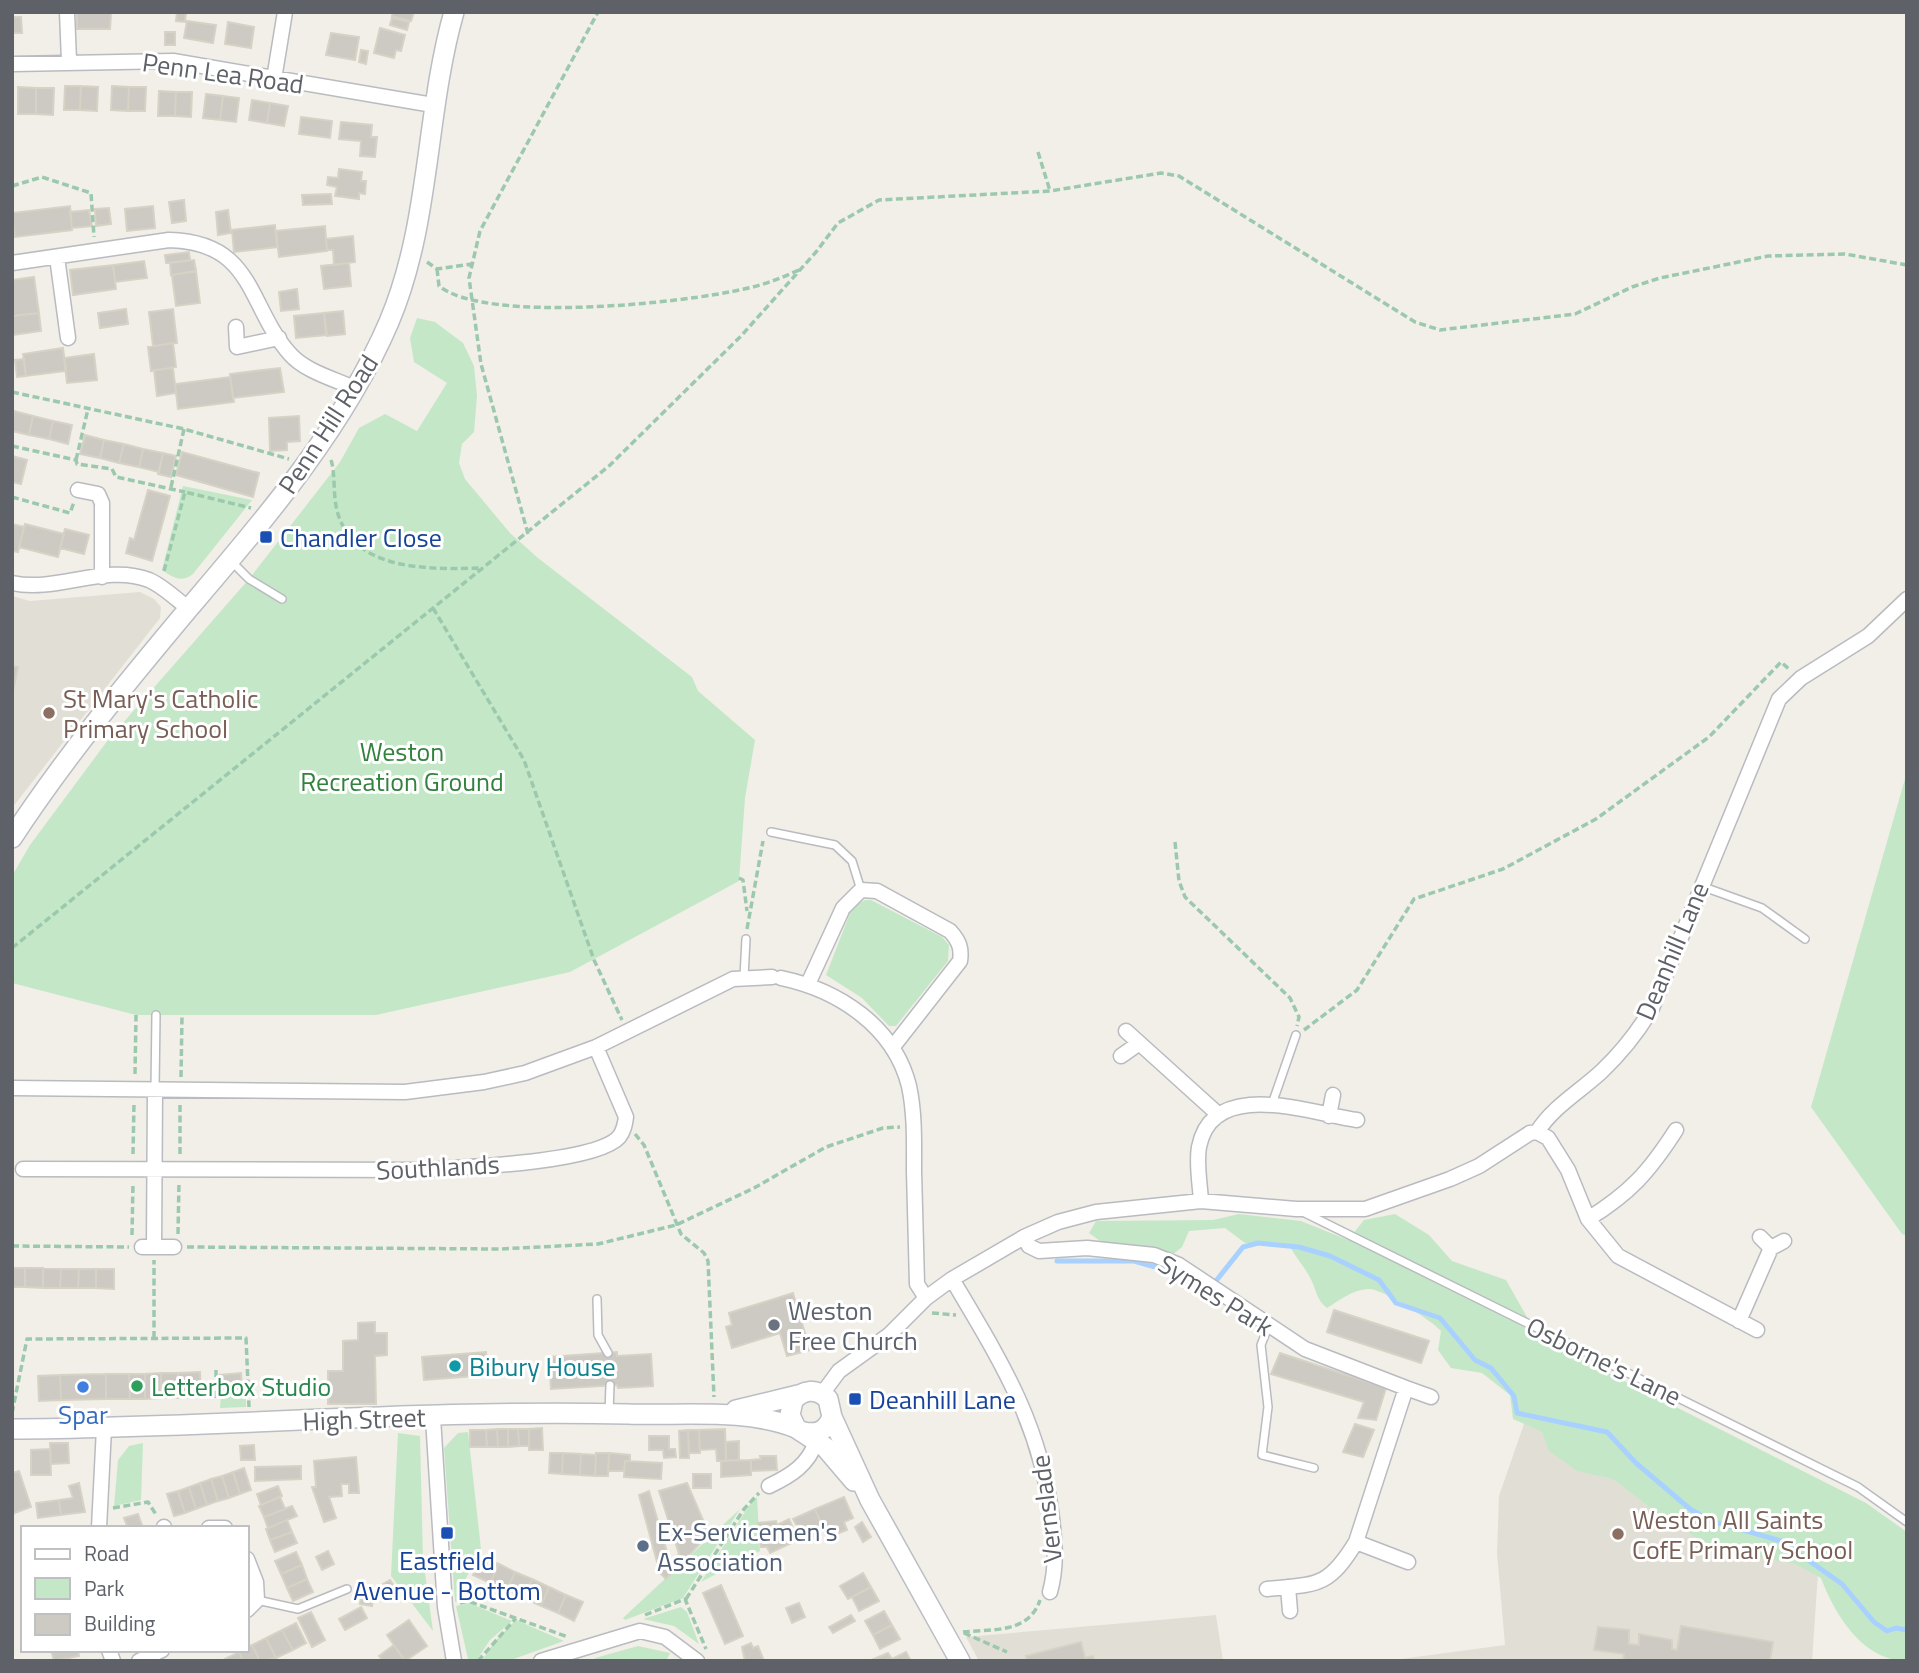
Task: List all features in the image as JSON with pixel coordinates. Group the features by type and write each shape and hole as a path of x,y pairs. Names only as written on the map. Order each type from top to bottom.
{"street":[{"path":"67,12 69,61"},
{"path":"274,79 285,12"},
{"name":"Penn Hill Road","path":"12,838 49,785 270,512 356,389 390,321 413,255 433,105 442,53 454,12"},
{"name":"Penn Lea Road","path":"12,64 173,61 433,105"},
{"path":"12,263 169,240 190,241 233,262 246,278 279,338 302,365 356,389"},
{"path":"57,257 68,338"},
{"path":"236,327 237,347 279,338"},
{"path":"78,490 97,494 102,503 102,576"},
{"path":"12,583 45,586 102,576 135,577 160,587 189,609"},
{"name":"Deanhill Lane","path":"822,1394 839,1371 889,1335 926,1298 952,1279 1024,1237 1058,1222 1096,1212 1201,1201 1296,1209 1365,1209 1450,1179 1479,1166 1530,1133 1537,1132 1552,1111 1599,1074 1642,1025 1779,699 1801,678 1853,647 1907,599"},
{"path":"808,984 843,908 861,890 877,891 950,931 961,950 953,972 892,1048"},
{"path":"12,1088 405,1092 525,1073 596,1047 698,995 744,977 777,978 808,984 854,1008 881,1032 892,1048 908,1084 914,1126 917,1284 926,1298"},
{"path":"1126,1031 1219,1115"},
{"path":"1121,1056 1138,1044"},
{"path":"596,1047 623,1107 626,1117 624,1128"},
{"path":"155,1088 155,1169 148,1247 174,1247"},
{"path":"1329,1116 1333,1095"},
{"path":"1201,1201 1199,1147 1205,1131 1219,1115 1237,1106 1272,1104 1357,1120"},
{"name":"Southlands","path":"23,1169 419,1170 484,1166 598,1149 619,1137 624,1128"},
{"path":"1588,1219 1633,1188 1651,1168 1676,1130"},
{"path":"1537,1132 1548,1138 1568,1170 1588,1219 1618,1256 1757,1330"},
{"name":"Symes Park","path":"1024,1237 1029,1246 1039,1251 1087,1248 1154,1255 1179,1265 1268,1327 1305,1349 1431,1397"},
{"path":"1740,1321 1777,1244 1760,1237"},
{"name":"Vernslade","path":"952,1279 1022,1401 1038,1443 1047,1477 1056,1557 1051,1587"},
{"path":"1267,1588 1318,1584 1332,1575 1356,1542 1406,1388"},
{"path":"870,1500 805,1433 790,1408 798,1395 808,1391 822,1394 831,1405 832,1417 870,1500 960,1661"},
{"name":"High Street","path":"715,1416 798,1395"},
{"name":"High Street","path":"12,1429 433,1418 533,1411 759,1417 805,1433"},
{"path":"805,1433 811,1434 824,1429 832,1417"},
{"path":"433,1418 445,1606 454,1661"},
{"path":"99,1526 104,1428"},
{"path":"769,1486 807,1462 805,1433"},
{"path":"1356,1542 1408,1562"},
{"path":"248,1562 256,1582 252,1605"},
{"path":"1287,1587 1290,1611"},
{"path":"541,1661 640,1631 665,1637 697,1661"},
{"path":"139,1661 158,1652"}],"lane":[{"path":"231,560 249,579 282,599"},
{"path":"771,832 835,845 852,861 861,890"},
{"path":"1699,886 1762,908 1805,939"},
{"path":"744,977 746,939"},
{"path":"155,1088 156,1015"},
{"path":"1272,1104 1296,1035"},
{"name":"Osborne's Lane","path":"1296,1209 1858,1487 1907,1522"},
{"path":"597,1299 598,1335 608,1353"},
{"path":"1268,1327 1261,1345 1268,1407 1262,1455 1314,1468"},
{"path":"609,1414 610,1385"},
{"path":"252,1605 298,1609 346,1589"}],"path":[{"path":"528,534 481,364 469,278 480,231 598,12"},
{"path":"1038,152 1050,191"},
{"path":"12,948 609,466 741,336 838,223 879,200 1050,191 1161,173 1178,176 1415,322 1440,330 1575,314 1632,287 1660,278 1768,256 1845,254 1907,265"},
{"path":"12,186 42,177 91,193 95,252"},
{"path":"428,263 437,269 472,264"},
{"path":"437,269 439,286 473,301 564,309 700,297 764,284 802,268"},
{"path":"12,392 184,429 306,463"},
{"path":"12,497 70,513 78,490 76,462 88,410"},
{"path":"172,487 184,429"},
{"path":"319,444 333,463 330,467 338,514 354,543 402,565 439,569 483,568"},
{"path":"12,446 112,469 116,477 172,487 270,512"},
{"path":"160,587 185,492"},
{"path":"433,608 524,761 594,960 628,1031"},
{"path":"1296,1035 1357,989 1414,899 1503,869 1595,819 1709,737 1781,662 1801,678"},
{"path":"746,939 765,831 771,832"},
{"path":"1175,842 1178,881 1185,897 1290,998 1299,1017 1296,1035"},
{"path":"739,878 743,880 748,917"},
{"path":"12,1246 132,1247 136,1015"},
{"path":"182,1016 178,1247 500,1250 598,1244 676,1225 754,1188 825,1147 883,1128 914,1126"},
{"path":"624,1128 640,1138 676,1225 681,1234 704,1253 710,1268 715,1416"},
{"path":"148,1247 154,1338"},
{"path":"913,1311 974,1317"},
{"path":"12,1413 27,1339 246,1338 249,1423"},
{"path":"216,1370 216,1398"},
{"path":"685,1599 744,1509 769,1486"},
{"path":"101,1511 148,1502 152,1507"},
{"path":"1007,1652 960,1633 1014,1627 1024,1623 1051,1587"},
{"path":"457,1604 468,1601 573,1639"},
{"path":"478,1661 516,1618"}],"shaded area":[{"name":"St Mary's Catholic Primary School","path":"140,592 154,599 161,607 160,618 12,808 12,596 30,601"},
{"name":"Weston All Saints CofE Primary School","path":"1526,1418 1818,1574 1812,1661 1386,1661 1505,1645 1497,1553 1499,1496"},
{"path":"1216,1615 1223,1661 979,1661 966,1637"}],"green space":[{"name":"Weston Recreation Ground","path":"417,318 435,322 463,343 474,366 477,396 474,432 462,444 459,463 465,479 510,533 538,558 692,677 698,691 755,740 745,798 739,881 570,972 376,1015 136,1015 12,983 12,876 30,845 108,740 249,579 340,462 359,428 385,414 417,431 447,383 414,362 410,338"},
{"path":"183,486 252,500 193,574 181,579 162,570"},
{"path":"1907,772 1907,1236 1902,1234 1811,1107"},
{"path":"865,900 871,900 942,937 949,945 948,961 896,1026 889,1026 862,998 826,975 852,908"},
{"path":"1239,1214 1301,1221 1348,1240 1364,1220 1395,1214 1429,1235 1452,1261 1506,1280 1539,1338 1866,1503 1907,1532 1907,1661 1891,1659 1864,1644 1843,1621 1821,1578 1795,1564 1745,1555 1702,1541 1661,1516 1613,1479 1577,1471 1549,1451 1542,1432 1513,1419 1510,1395 1482,1373 1451,1368 1438,1350 1441,1331 1395,1299 1368,1289 1346,1296 1327,1308 1319,1300 1311,1279 1289,1244 1245,1243 1225,1228 1189,1231 1182,1247 1171,1256 1103,1243 1089,1233 1096,1221 1213,1220"},
{"path":"246,1392 246,1407 220,1408 221,1393"},
{"path":"468,1432 481,1549 462,1586 463,1600 455,1602 444,1448 458,1433"},
{"path":"398,1433 420,1436 423,1559 433,1631 391,1576"},
{"path":"143,1443 141,1500 114,1506 118,1460 129,1446"},
{"path":"757,1497 760,1551 701,1582 748,1507"},
{"path":"740,1509 683,1598 625,1620 623,1618"},
{"path":"469,1603 512,1621 490,1640 476,1661 468,1659 456,1606"},
{"path":"681,1607 687,1612 699,1644 674,1626 643,1619"},
{"path":"516,1620 564,1641 508,1661 482,1661 494,1642"},
{"path":"638,1646 670,1653 666,1661 596,1661 595,1658"}],"building":[{"path":"77,12 111,13 110,29 77,29"},
{"path":"177,12 186,12 185,22 176,21"},
{"path":"393,12 414,12 411,21 392,16"},
{"path":"12,17 21,17 22,33 12,33"},
{"path":"392,18 409,22 407,30 390,25"},
{"path":"187,21 216,25 213,43 184,38"},
{"path":"228,22 254,27 251,48 225,44"},
{"path":"380,28 405,35 401,51 396,50 394,58 374,53"},
{"path":"165,32 175,32 175,45 165,45"},
{"path":"331,33 359,37 355,60 326,55"},
{"path":"361,50 368,51 366,64 359,62"},
{"path":"65,86 81,86 80,110 64,110"},
{"path":"81,86 98,87 97,111 80,110"},
{"path":"112,86 129,87 128,111 111,110"},
{"path":"18,87 36,88 36,114 18,114"},
{"path":"129,87 146,87 145,111 128,111"},
{"path":"36,88 54,88 53,115 36,114"},
{"path":"159,91 176,92 175,116 158,116"},
{"path":"176,92 192,92 191,117 175,116"},
{"path":"206,94 223,96 220,120 203,118"},
{"path":"223,96 239,98 236,122 220,120"},
{"path":"252,100 270,103 267,123 249,120"},
{"path":"270,103 288,106 284,126 267,123"},
{"path":"301,117 332,121 330,138 299,134"},
{"path":"341,122 372,125 371,137 377,137 375,157 360,156 361,141 339,139"},
{"path":"339,169 362,172 361,181 366,181 365,194 359,193 359,199 335,196 337,187 327,185 328,177 338,178"},
{"path":"331,194 332,204 303,205 302,195"},
{"path":"184,200 186,221 172,223 169,202"},
{"path":"70,206 72,230 15,237 12,213"},
{"path":"153,206 155,228 127,231 125,209"},
{"path":"109,208 111,224 96,226 95,209"},
{"path":"89,210 92,226 72,228 70,212"},
{"path":"228,210 231,233 218,235 216,212"},
{"path":"275,225 277,247 234,252 232,230"},
{"path":"325,226 327,251 279,257 276,231"},
{"path":"353,236 355,262 334,265 333,250 327,250 326,239"},
{"path":"189,252 190,260 166,263 165,255"},
{"path":"194,260 196,271 171,275 170,263"},
{"path":"144,261 147,278 115,282 113,265"},
{"path":"349,263 351,286 324,289 321,266"},
{"path":"113,265 116,289 73,295 70,270"},
{"path":"196,271 200,303 176,306 172,275"},
{"path":"34,277 39,313 12,316 12,280"},
{"path":"297,289 299,309 281,311 279,292"},
{"path":"126,309 128,324 100,328 98,313"},
{"path":"173,309 177,343 153,346 149,312"},
{"path":"343,311 345,334 327,336 324,313"},
{"path":"39,313 41,331 12,335 12,316"},
{"path":"324,313 326,335 296,338 294,316"},
{"path":"173,343 176,367 151,371 148,347"},
{"path":"63,348 66,371 26,376 23,354"},
{"path":"94,354 97,380 67,383 64,358"},
{"path":"24,359 26,376 17,377 15,360"},
{"path":"173,368 176,393 157,396 154,370"},
{"path":"280,368 284,392 233,398 230,374"},
{"path":"230,377 234,402 178,409 175,384"},
{"path":"14,411 33,416 29,435 12,431"},
{"path":"33,416 53,421 49,439 29,435"},
{"path":"299,416 300,441 287,442 287,450 270,451 269,418"},
{"path":"53,421 72,425 68,444 49,439"},
{"path":"85,435 104,440 100,458 80,454"},
{"path":"104,440 124,444 119,463 100,458"},
{"path":"124,444 143,449 139,467 119,463"},
{"path":"143,449 163,453 159,472 139,467"},
{"path":"182,452 259,473 253,497 176,475"},
{"path":"163,453 176,456 171,477 158,474"},
{"path":"12,456 27,460 21,484 12,482"},
{"path":"148,490 170,496 152,561 126,553 130,538 134,540"},
{"path":"12,524 24,527 18,552 12,551"},
{"path":"25,524 64,534 58,557 19,547"},
{"path":"65,529 89,535 84,554 60,548"},
{"path":"12,666 18,667 13,691 12,691"},
{"path":"12,1268 25,1268 25,1287 12,1287"},
{"path":"25,1268 43,1268 43,1288 25,1287"},
{"path":"43,1268 61,1269 60,1288 43,1288"},
{"path":"61,1269 79,1269 78,1288 60,1288"},
{"path":"79,1269 96,1269 96,1288 78,1288"},
{"path":"96,1269 114,1269 114,1289 96,1288"},
{"path":"793,1293 810,1350 787,1356 780,1333 732,1348 726,1327 732,1325 729,1313"},
{"path":"1334,1310 1429,1341 1421,1363 1327,1332"},
{"path":"375,1322 375,1333 387,1333 387,1355 375,1356 376,1404 328,1404 328,1371 343,1371 343,1341 358,1340 358,1323"},
{"name":"Bibury House","path":"486,1352 488,1375 424,1380 422,1357"},
{"path":"617,1352 617,1356 651,1354 653,1386 551,1389 549,1357"},
{"path":"1280,1353 1386,1388 1376,1420 1358,1418 1364,1402 1271,1374"},
{"path":"200,1372 201,1397 179,1398 178,1373"},
{"path":"161,1373 178,1373 179,1398 161,1398"},
{"path":"161,1373 161,1398 145,1399 145,1374"},
{"path":"241,1373 242,1388 221,1390 220,1375"},
{"path":"106,1374 129,1374 130,1399 106,1399"},
{"name":"Spar","path":"106,1374 106,1399 61,1400 60,1375"},
{"name":"Letterbox Studio","path":"129,1374 145,1374 145,1399 130,1399"},
{"path":"60,1375 61,1400 39,1401 38,1376"},
{"path":"1355,1424 1374,1430 1363,1457 1343,1452"},
{"path":"542,1428 543,1450 529,1450 529,1429"},
{"path":"497,1429 498,1447 487,1447 486,1430"},
{"path":"497,1429 508,1429 508,1447 498,1447"},
{"path":"508,1429 518,1429 519,1446 508,1447"},
{"path":"518,1429 529,1429 529,1446 519,1446"},
{"path":"725,1429 726,1461 717,1461 716,1449 700,1450 699,1430"},
{"path":"470,1430 486,1430 487,1447 470,1447"},
{"path":"688,1430 689,1458 680,1458 679,1431"},
{"path":"688,1430 699,1430 700,1453 689,1453"},
{"path":"649,1436 669,1436 669,1449 675,1449 676,1457 664,1458 663,1450 649,1450"},
{"path":"739,1441 739,1460 726,1461 726,1442"},
{"path":"50,1443 68,1443 69,1463 51,1464"},
{"path":"254,1445 255,1460 241,1460 240,1446"},
{"path":"50,1449 51,1475 31,1475 31,1450"},
{"path":"550,1453 563,1453 562,1474 549,1473"},
{"path":"563,1453 581,1454 580,1475 562,1474"},
{"path":"596,1453 609,1453 608,1476 595,1476"},
{"path":"609,1453 630,1455 630,1461 625,1461 624,1471 608,1471"},
{"path":"581,1454 596,1455 595,1476 580,1475"},
{"path":"760,1456 776,1456 777,1470 751,1471 751,1460 761,1459"},
{"path":"356,1457 359,1493 349,1493 349,1484 341,1484 342,1496 329,1497 336,1518 324,1522 312,1487 316,1487 314,1461"},
{"path":"751,1460 751,1475 721,1477 721,1461"},
{"path":"625,1461 662,1463 661,1479 624,1477"},
{"path":"301,1466 301,1479 255,1481 255,1467"},
{"path":"244,1468 251,1490 240,1494 233,1472"},
{"path":"19,1471 31,1507 12,1514 12,1473"},
{"path":"233,1472 240,1494 229,1498 222,1476"},
{"path":"693,1474 711,1474 711,1488 693,1488"},
{"path":"222,1476 229,1498 218,1501 211,1479"},
{"path":"211,1479 218,1501 207,1505 200,1483"},
{"path":"79,1483 85,1512 61,1515 59,1500 73,1498 69,1486"},
{"path":"200,1483 207,1505 196,1509 189,1487"},
{"path":"687,1483 709,1534 666,1579 660,1573 639,1495 649,1491 670,1562 679,1554 659,1491"},
{"path":"278,1486 282,1496 261,1505 257,1494"},
{"path":"189,1487 196,1509 185,1513 178,1491"},
{"path":"178,1491 185,1513 174,1516 167,1494"},
{"path":"280,1497 285,1509 264,1517 259,1506"},
{"path":"844,1497 853,1518 844,1522 847,1530 827,1538 815,1509"},
{"path":"59,1500 61,1515 38,1518 36,1503"},
{"path":"292,1506 297,1516 268,1528 264,1517"},
{"path":"815,1509 822,1525 817,1526 821,1535 806,1541 793,1519"},
{"path":"138,1514 142,1526 127,1526 124,1518"},
{"path":"789,1519 798,1540 770,1553 767,1547 761,1547 758,1523 776,1521 777,1525"},
{"path":"287,1520 292,1532 270,1540 266,1529"},
{"path":"862,1522 871,1537 863,1542 855,1527"},
{"path":"292,1532 297,1543 275,1552 270,1540"},
{"path":"328,1551 334,1564 322,1570 316,1557"},
{"path":"296,1552 302,1565 281,1574 275,1561"},
{"path":"482,1557 499,1564 490,1583 473,1575"},
{"path":"499,1564 515,1572 507,1590 490,1583"},
{"path":"302,1565 307,1579 287,1588 281,1574"},
{"path":"515,1572 532,1579 524,1598 507,1590"},
{"path":"863,1573 871,1587 848,1599 840,1586"},
{"path":"307,1579 313,1592 293,1601 287,1588"},
{"path":"532,1579 549,1587 541,1606 524,1598"},
{"path":"390,1580 397,1590 390,1594 383,1584"},
{"path":"721,1585 743,1636 725,1644 703,1593"},
{"path":"549,1587 566,1595 558,1613 541,1606"},
{"path":"871,1587 879,1601 859,1611 852,1597"},
{"path":"362,1591 374,1593 372,1606 360,1604"},
{"path":"566,1595 583,1602 574,1621 558,1613"},
{"path":"799,1603 805,1617 792,1623 786,1608"},
{"path":"361,1607 367,1618 345,1630 339,1619"},
{"path":"884,1611 892,1625 873,1635 865,1621"},
{"path":"311,1612 325,1640 312,1647 298,1618"},
{"path":"851,1615 855,1621 833,1633 829,1627"},
{"path":"409,1620 427,1646 405,1661 387,1635"},
{"path":"296,1623 306,1643 293,1650 282,1630"},
{"path":"892,1625 900,1639 880,1649 873,1635"},
{"path":"1681,1626 1773,1642 1770,1661 1623,1661 1624,1654 1594,1650 1598,1627 1629,1630 1629,1644 1639,1645 1639,1634 1672,1640 1672,1649 1677,1650"},
{"path":"282,1630 293,1650 276,1658 266,1638"},
{"path":"266,1638 276,1658 260,1661 252,1645"},
{"path":"1081,1642 1085,1658 1093,1656 1094,1661 1022,1661 1027,1660 1026,1656"},
{"path":"751,1643 753,1648 758,1646 764,1661 745,1661 742,1647"},
{"path":"252,1645 260,1661 243,1661 239,1652 248,1652 248,1647"},
{"path":"394,1645 405,1661 383,1661 379,1656"},
{"path":"52,1652 78,1652 79,1656 54,1661"},
{"path":"239,1652 243,1661 226,1661 225,1659"},
{"path":"906,1652 911,1661 869,1661 888,1653 892,1659"}],"waterway":[{"path":"1057,1261 1134,1261 1176,1273 1204,1296 1243,1247 1258,1243 1299,1247 1330,1256 1379,1280 1396,1303 1440,1318 1475,1360 1491,1368 1514,1396 1517,1413 1607,1432 1636,1463 1690,1509 1711,1521 1781,1541 1842,1584 1874,1622 1887,1631 1896,1628 1907,1630"}],"place":[{"name":"Chandler Close","path":"266,537"},
{"name":"St Mary's Catholic Primary School","path":"49,713"},
{"name":"Weston Free Church","path":"774,1325"},
{"name":"Bibury House","path":"455,1366"},
{"name":"Letterbox Studio","path":"137,1386"},
{"name":"Spar","path":"83,1387"},
{"name":"Deanhill Lane","path":"855,1399"},
{"name":"Eastfield Avenue - Bottom","path":"447,1533"},
{"name":"Weston All Saints CofE Primary School","path":"1618,1534"},
{"name":"Ex-Servicemen's Association","path":"643,1546"}]}
